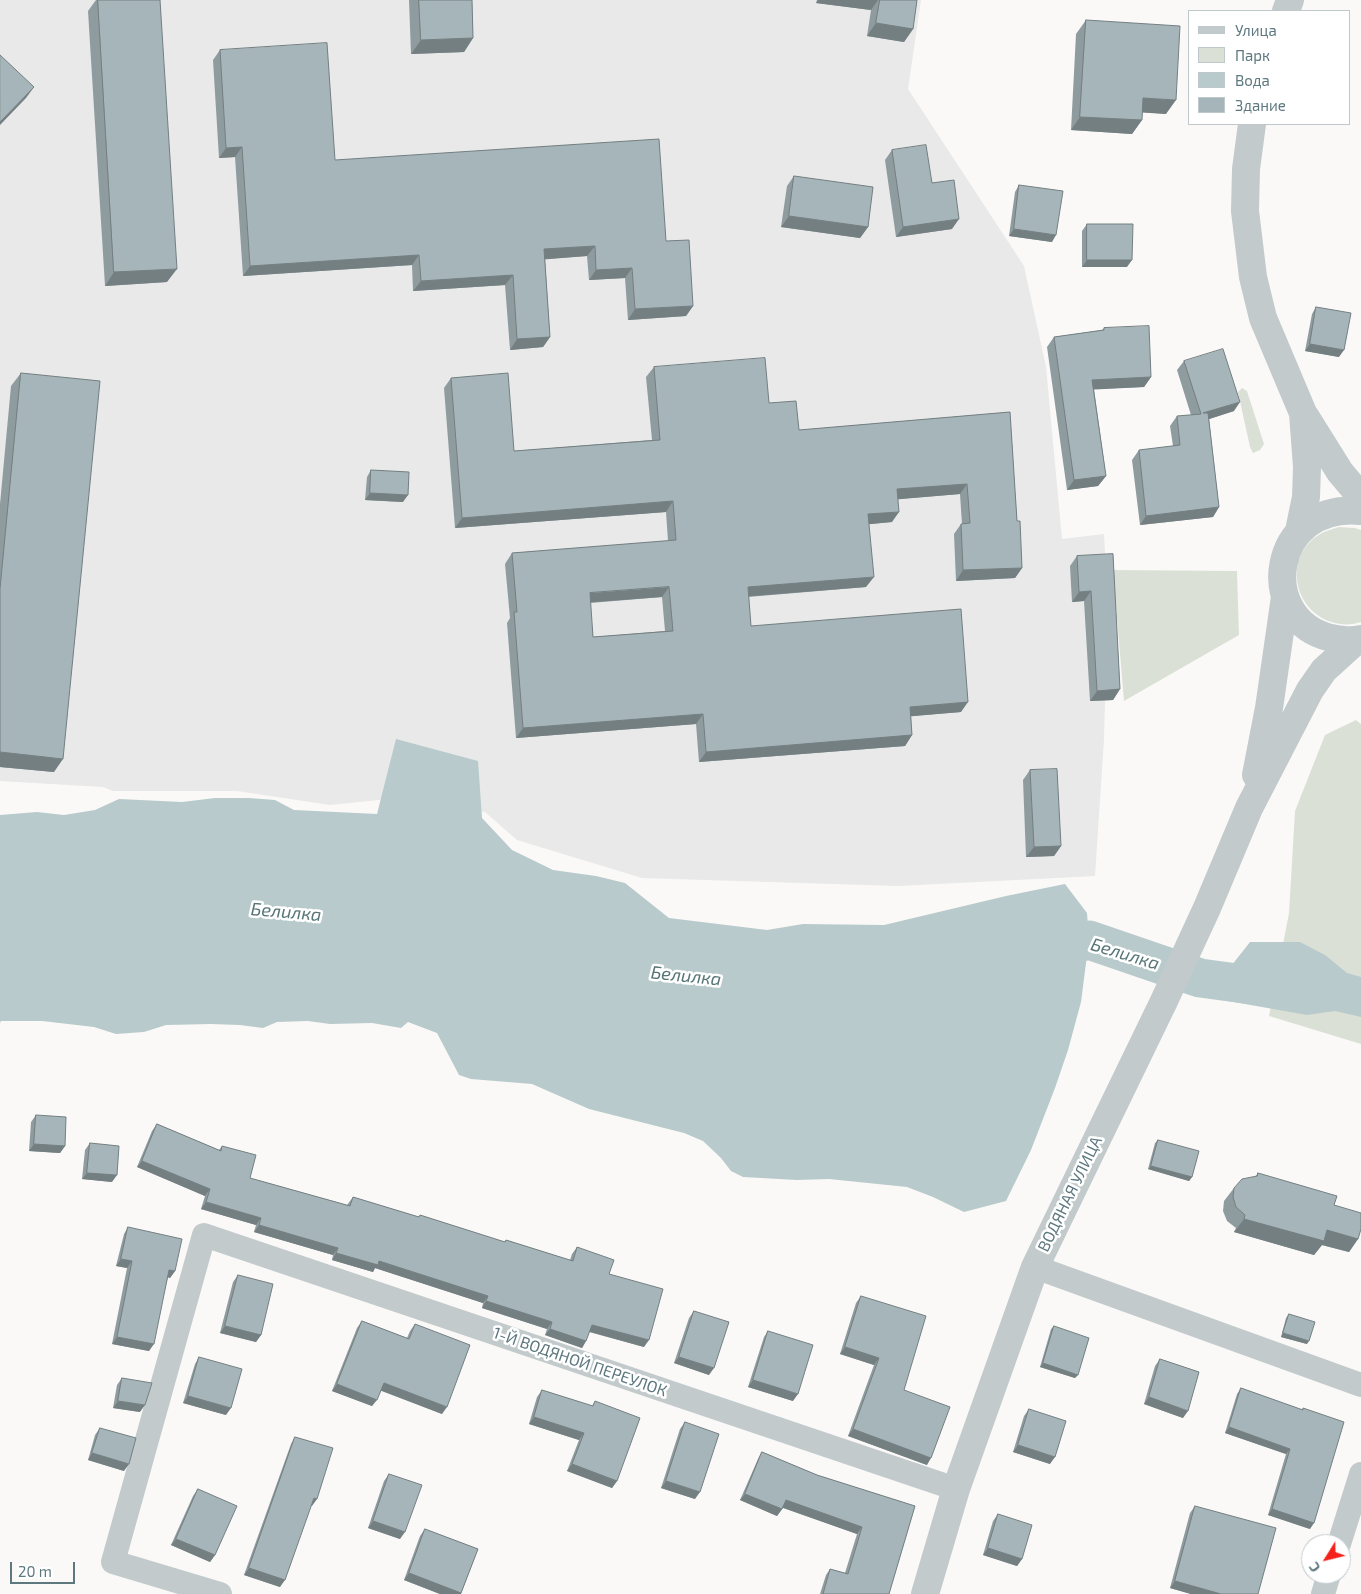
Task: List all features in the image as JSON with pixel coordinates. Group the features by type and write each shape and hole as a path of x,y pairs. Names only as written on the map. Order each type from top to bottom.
{"street":[{"path":"1252,125 1246,169 1245,211 1253,277 1262,318 1303,413 1340,472 1361,497"},
{"path":"1299,531 1306,496 1307,467 1303,413"},
{"path":"1359,640 1341,640 1322,636 1306,627 1293,612 1286,597 1282,578 1283,560 1289,545 1299,531 1318,516 1340,510 1361,511"},
{"path":"1249,808 1269,708 1286,597"},
{"path":"1249,808 1310,690 1324,670 1359,640"},
{"name":"ВОДЯНАЯ УЛИЦА","path":"925,1594 956,1489 1035,1267 1164,1001 1207,908 1249,808"},
{"name":"1-Й ВОДЯНОЙ ПЕРЕУЛОК","path":"220,1594 113,1562 204,1235 956,1489"},
{"path":"1035,1267 1361,1385"},
{"path":"1342,1534 1361,1474"}],"shaded area":[{"path":"0,0 921,0 908,89 1024,266 1046,367 1062,539 1104,534 1113,700 1105,701 1095,876 898,886 642,878 517,840 485,812 388,799 330,805 237,791 113,791 103,787 0,781"}],"green space":[{"path":"1242,388 1247,391 1264,444 1260,450 1253,453 1238,392"},
{"path":"1339,527 1361,530 1361,622 1355,624 1338,624 1320,617 1309,607 1301,595 1297,581 1297,567 1302,553 1311,541 1324,532"},
{"path":"1113,570 1237,571 1239,635 1124,701"},
{"path":"1356,720 1361,724 1361,1044 1269,1016 1289,913 1295,811 1325,735"}],"water":[{"path":"396,739 478,761 482,818 512,850 553,870 596,876 625,883 669,918 767,930 803,924 884,925 1065,884 1087,913 1089,940 1081,1002 1055,1088 1031,1150 1006,1201 964,1212 907,1187 829,1179 797,1180 743,1177 731,1171 721,1158 703,1141 684,1133 589,1109 532,1084 471,1079 459,1075 437,1033 408,1022 401,1028 372,1023 330,1024 308,1021 277,1022 263,1028 211,1024 166,1025 144,1032 116,1034 94,1027 42,1021 1,1021 0,1023 0,815 37,812 64,815 95,810 119,799 182,802 215,798 275,800 294,810 377,814"},
{"path":"1250,942 1300,942 1325,955 1347,973 1361,977 1361,1017 1335,1011 1307,1015 1228,1001 1198,986 1200,978 1228,970"}],"building":[{"path":"98,0 160,0 177,269 114,272"},
{"path":"419,0 472,0 473,38 421,40"},
{"path":"880,0 917,0 913,29 876,23"},
{"path":"1086,20 1180,26 1176,100 1143,98 1142,120 1080,117"},
{"path":"327,43 335,160 659,139 666,241 689,240 693,306 635,309 632,268 596,270 595,246 544,249 550,337 517,339 513,275 421,281 419,255 250,266 242,147 226,148 220,50"},
{"path":"0,55 34,87 0,122"},
{"path":"926,145 932,183 954,180 959,219 903,227 892,150"},
{"path":"794,176 873,187 868,227 789,216"},
{"path":"1019,185 1063,191 1056,235 1014,229"},
{"path":"1087,224 1133,224 1132,260 1087,260"},
{"path":"1316,307 1351,313 1344,350 1310,344"},
{"path":"1149,326 1151,377 1092,380 1106,476 1074,480 1054,337 1104,330 1104,328"},
{"path":"1223,349 1240,402 1203,413 1208,413 1219,507 1146,516 1139,450 1180,445 1177,416 1201,414 1184,361"},
{"path":"765,358 769,403 796,401 799,430 1010,412 1017,521 1020,521 1022,568 963,570 961,524 970,523 967,484 897,489 899,512 868,514 874,577 748,587 751,626 961,609 968,702 910,707 912,735 706,752 703,714 523,728 514,612 517,612 512,553 676,540 673,501 462,518 451,378 508,373 514,451 660,440 654,367","holes":["669,587 673,631 593,637 590,593"]},
{"path":"21,373 100,381 63,759 0,752 0,589"},
{"path":"371,470 409,472 408,495 370,493"},
{"path":"1113,554 1120,689 1097,691 1091,591 1079,592 1077,556"},
{"path":"1057,769 1061,846 1034,847 1030,770"},
{"path":"36,1115 66,1117 65,1146 34,1144"},
{"path":"157,1124 221,1151 222,1146 256,1155 250,1178 350,1206 353,1197 573,1261 577,1247 614,1260 609,1274 663,1289 649,1340 592,1325 586,1341 550,1329 552,1322 486,1301 488,1296 379,1261 378,1265 336,1253 338,1248 259,1225 261,1218 206,1202 210,1189 142,1161"},
{"path":"1158,1140 1199,1151 1192,1177 1151,1166"},
{"path":"90,1143 119,1146 117,1175 87,1173"},
{"path":"1258,1173 1337,1196 1334,1205 1361,1213 1361,1229 1358,1239 1327,1230 1324,1241 1244,1219 1245,1215 1236,1207 1233,1197 1234,1188 1242,1179 1257,1176"},
{"path":"128,1227 182,1239 175,1271 169,1270 154,1344 117,1337 132,1261 121,1259"},
{"path":"238,1275 273,1284 261,1335 225,1326"},
{"path":"861,1296 926,1316 904,1390 950,1407 931,1458 853,1429 879,1358 845,1347"},
{"path":"694,1311 729,1322 714,1368 679,1357"},
{"path":"1289,1314 1315,1322 1309,1341 1283,1333"},
{"path":"362,1321 409,1339 415,1324 470,1345 447,1407 384,1383 377,1400 337,1384"},
{"path":"1054,1326 1089,1338 1078,1375 1043,1363"},
{"path":"768,1331 813,1345 798,1394 753,1380"},
{"path":"199,1357 242,1369 231,1408 188,1396"},
{"path":"1160,1359 1199,1372 1188,1411 1149,1397"},
{"path":"122,1378 152,1383 145,1405 118,1401"},
{"path":"1241,1388 1344,1422 1314,1523 1272,1509 1290,1449 1229,1427"},
{"path":"542,1390 593,1406 595,1401 640,1418 617,1481 572,1464 584,1433 534,1417"},
{"path":"1029,1409 1066,1421 1055,1457 1018,1445"},
{"path":"685,1422 719,1434 700,1492 666,1481"},
{"path":"100,1428 136,1438 129,1464 92,1453"},
{"path":"295,1437 333,1448 317,1499 314,1498 285,1580 249,1568"},
{"path":"762,1452 817,1475 915,1506 889,1594 823,1594 830,1569 848,1574 862,1527 786,1500 782,1509 745,1494"},
{"path":"389,1474 422,1485 405,1532 373,1521"},
{"path":"198,1489 237,1506 215,1555 176,1539"},
{"path":"1195,1506 1276,1528 1258,1594 1221,1594 1175,1581"},
{"path":"998,1514 1032,1525 1022,1559 988,1548"},
{"path":"425,1529 478,1549 461,1593 409,1573"}],"waterway":[{"name":"Белилка","path":"1038,954 1089,940 1200,978 1252,985"}]}
